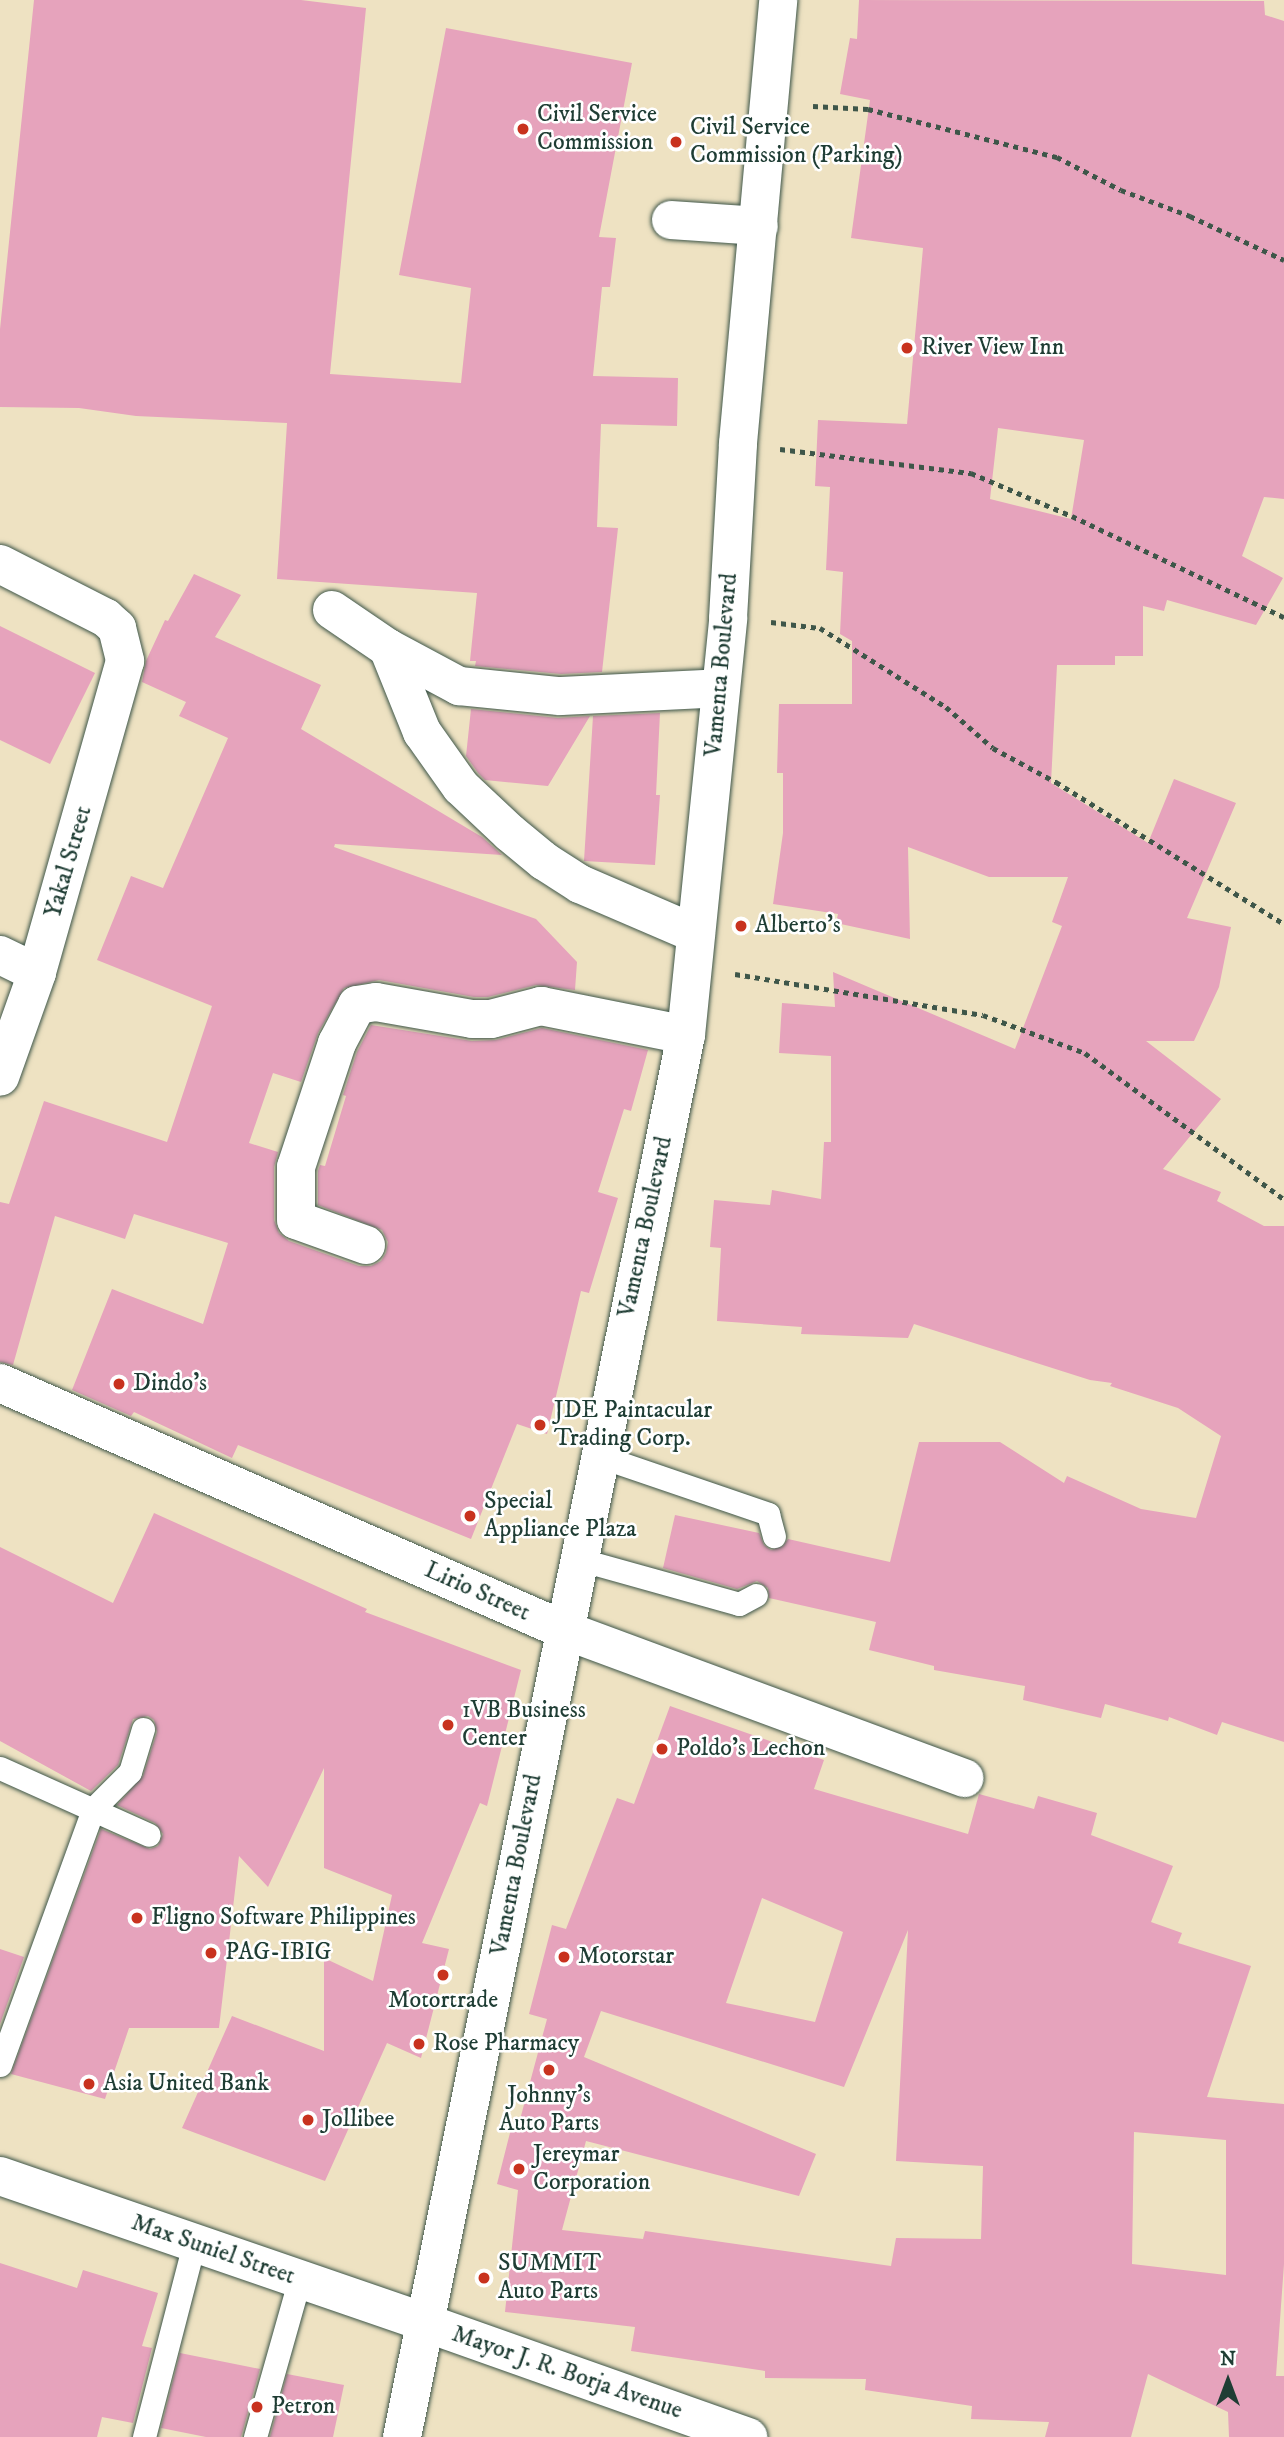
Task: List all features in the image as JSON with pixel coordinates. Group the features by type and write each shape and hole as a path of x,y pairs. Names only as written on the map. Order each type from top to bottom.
{"main road":[{"name":"Vamenta Boulevard","path":"402,2437 686,1035 728,618 738,443 778,0"},
{"path":"671,220 759,226"},
{"name":"Yakal Street","path":"0,564 106,618 117,628 124,644 123,678 37,973 0,1077"},
{"path":"332,610 388,648 459,686 560,696 721,688"},
{"path":"388,648 422,732 461,787 510,833 580,884 694,950"},
{"path":"0,955 37,973"},
{"path":"366,1245 296,1220 296,1167 337,1043 357,1005 376,1002 472,1019 491,1019 541,1006 686,1035"},
{"name":"Lirio Street","path":"0,1383 564,1629 964,1778"},
{"name":"Max Suniel Street","path":"0,2176 426,2323"},
{"name":"Mayor J. R. Borja Avenue","path":"426,2323 748,2437"}],"lane":[{"path":"599,1456 768,1514 774,1536"},
{"path":"578,1559 738,1604 756,1595"},
{"path":"0,2065 93,1809 130,1772 143,1730"},
{"path":"0,1768 149,1835"},
{"path":"144,2437 194,2243"},
{"path":"255,2437 299,2281"}],"path":[{"path":"769,104 868,109 1057,157 1121,190 1190,216 1284,260"},
{"path":"738,443 860,461 971,473 1072,516 1284,617"},
{"path":"728,618 820,628 946,707 993,748 1056,782 1284,924"},
{"path":"694,950 983,1015 1085,1053 1217,1147 1284,1199"}],"building":[{"path":"34,0 301,0 366,8 330,374 461,383 471,288 399,275 446,28 632,63 599,237 616,238 610,287 602,287 593,376 678,378 677,426 601,424 597,527 618,528 602,672 561,674 475,666 476,661 470,661 477,593 277,579 287,423 136,416 79,408 0,407 0,329"},
{"path":"859,0 1264,1 1265,15 1284,21 1284,499 1264,497 1242,556 1283,578 1256,625 1167,600 1164,611 1143,606 1143,656 1115,656 1115,665 1057,665 1051,783 1148,843 1174,779 1236,803 1187,918 1231,927 1219,987 1194,1041 1146,1041 1221,1099 1163,1169 1221,1192 1217,1201 1264,1226 1284,1226 1284,1742 1222,1722 1217,1735 1169,1717 1168,1721 1105,1704 1101,1718 1023,1700 1025,1686 934,1670 934,1666 869,1650 876,1622 769,1598 768,1588 757,1581 737,1589 663,1568 675,1515 759,1533 764,1545 771,1550 783,1546 788,1539 890,1562 919,1442 1000,1442 1064,1483 1067,1476 1141,1509 1196,1518 1221,1436 1178,1408 1110,1386 1112,1383 1090,1380 914,1324 908,1338 801,1334 802,1327 717,1321 721,1248 710,1247 714,1200 770,1205 772,1190 821,1199 824,1142 831,1142 831,1056 779,1053 782,1003 835,1007 833,972 1015,1049 1062,926 1052,922 1068,877 989,877 908,847 910,939 836,923 838,914 773,904 783,833 783,773 777,773 779,704 852,704 852,641 840,634 843,572 826,570 830,487 815,486 818,420 907,424 923,248 851,238 870,100 840,94 850,38 857,39","holes":["998,428 1084,440 1071,519 990,499"]},
{"path":"194,574 241,595 215,637 321,685 301,729 482,837 502,855 335,844 334,847 536,919 577,962 575,990 536,985 488,997 474,997 379,980 344,988 318,1033 301,1082 273,1073 249,1143 278,1152 274,1167 274,1220 279,1233 289,1241 359,1266 371,1266 381,1261 386,1253 388,1242 382,1230 318,1205 318,1171 320,1165 325,1166 357,1052 371,1025 472,1041 496,1040 542,1028 648,1050 631,1111 624,1109 598,1192 618,1198 589,1293 581,1291 547,1434 517,1424 471,1539 238,1445 232,1458 134,1412 131,1416 72,1390 112,1289 203,1324 228,1243 134,1214 125,1239 55,1216 13,1365 0,1362 0,1202 9,1204 44,1101 167,1142 212,1006 97,960 131,876 163,888 228,738 179,716 186,702 142,682 146,661 165,620 168,621"},
{"path":"0,626 95,673 50,764 0,740"},
{"path":"471,709 558,718 590,716 548,786 485,780 478,773 466,756"},
{"path":"660,713 656,795 660,795 655,865 584,861 593,716"},
{"path":"154,1513 367,1609 365,1612 521,1670 487,1806 480,1803 422,1943 449,1949 421,2058 387,2043 325,2181 182,2128 232,2016 324,2051 324,1958 373,1981 392,1895 324,1868 324,1768 268,1887 239,1856 219,2028 129,2028 105,2099 11,2074 101,1829 150,1849 158,1846 163,1834 155,1823 117,1805 143,1776 157,1732 154,1720 148,1716 133,1719 118,1765 91,1791 0,1741 0,1547 113,1603"},
{"path":"670,1706 824,1760 814,1789 968,1834 979,1794 1034,1809 1038,1796 1097,1813 1091,1835 1173,1866 1151,1922 1182,1933 1178,1943 1251,1966 1207,2097 1284,2104 1284,2264 1276,2376 1284,2376 1284,2437 1229,2437 1228,2412 1148,2374 1131,2437 1045,2437 1049,2422 971,2419 972,2406 865,2390 866,2379 765,2378 765,2371 631,2351 635,2327 505,2312 518,2190 497,2184 512,2125 518,2127 547,2019 529,2014 552,1925 566,1929 617,1798 634,1804","holes":["762,1898 843,1932 815,2022 726,2003","908,1930 896,2161 983,2166 981,2239 896,2238 891,2266 645,2231 643,2239 562,2230 586,2141 799,2196 816,2154 584,2057 601,2011 844,2087","1134,2132 1226,2140 1226,2275 1132,2264"]},
{"path":"0,1949 24,1957 0,2024"},
{"path":"0,2263 77,2288 83,2270 158,2293 142,2346 152,2348 133,2423 102,2417 97,2437 0,2437"},
{"path":"180,2353 260,2369 241,2437 206,2437 161,2428"},
{"path":"287,2374 344,2385 333,2437 270,2437"}],"place":[{"name":"Civil Service Commission","path":"523,129"},
{"name":"Civil Service Commission (Parking)","path":"676,142"},
{"name":"River View Inn","path":"907,348"},
{"name":"Alberto’s","path":"741,926"},
{"name":"Dindo's","path":"119,1384"},
{"name":"JDE Paintacular Trading Corp.","path":"540,1425"},
{"name":"Special Appliance Plaza","path":"470,1516"},
{"name":"1VB Business Center","path":"448,1725"},
{"name":"Poldo's Lechon","path":"662,1749"},
{"name":"Fligno Software Philippines","path":"137,1918"},
{"name":"PAG-IBIG","path":"211,1953"},
{"name":"Motorstar","path":"564,1957"},
{"name":"Motortrade","path":"443,1975"},
{"name":"Rose Pharmacy","path":"419,2044"},
{"name":"Johnny’s Auto Parts","path":"549,2070"},
{"name":"Asia United Bank","path":"89,2084"},
{"name":"Jollibee","path":"308,2120"},
{"name":"Jereymar Corporation","path":"519,2169"},
{"name":"SUMMIT Auto Parts","path":"484,2278"},
{"name":"Petron","path":"257,2407"}]}
